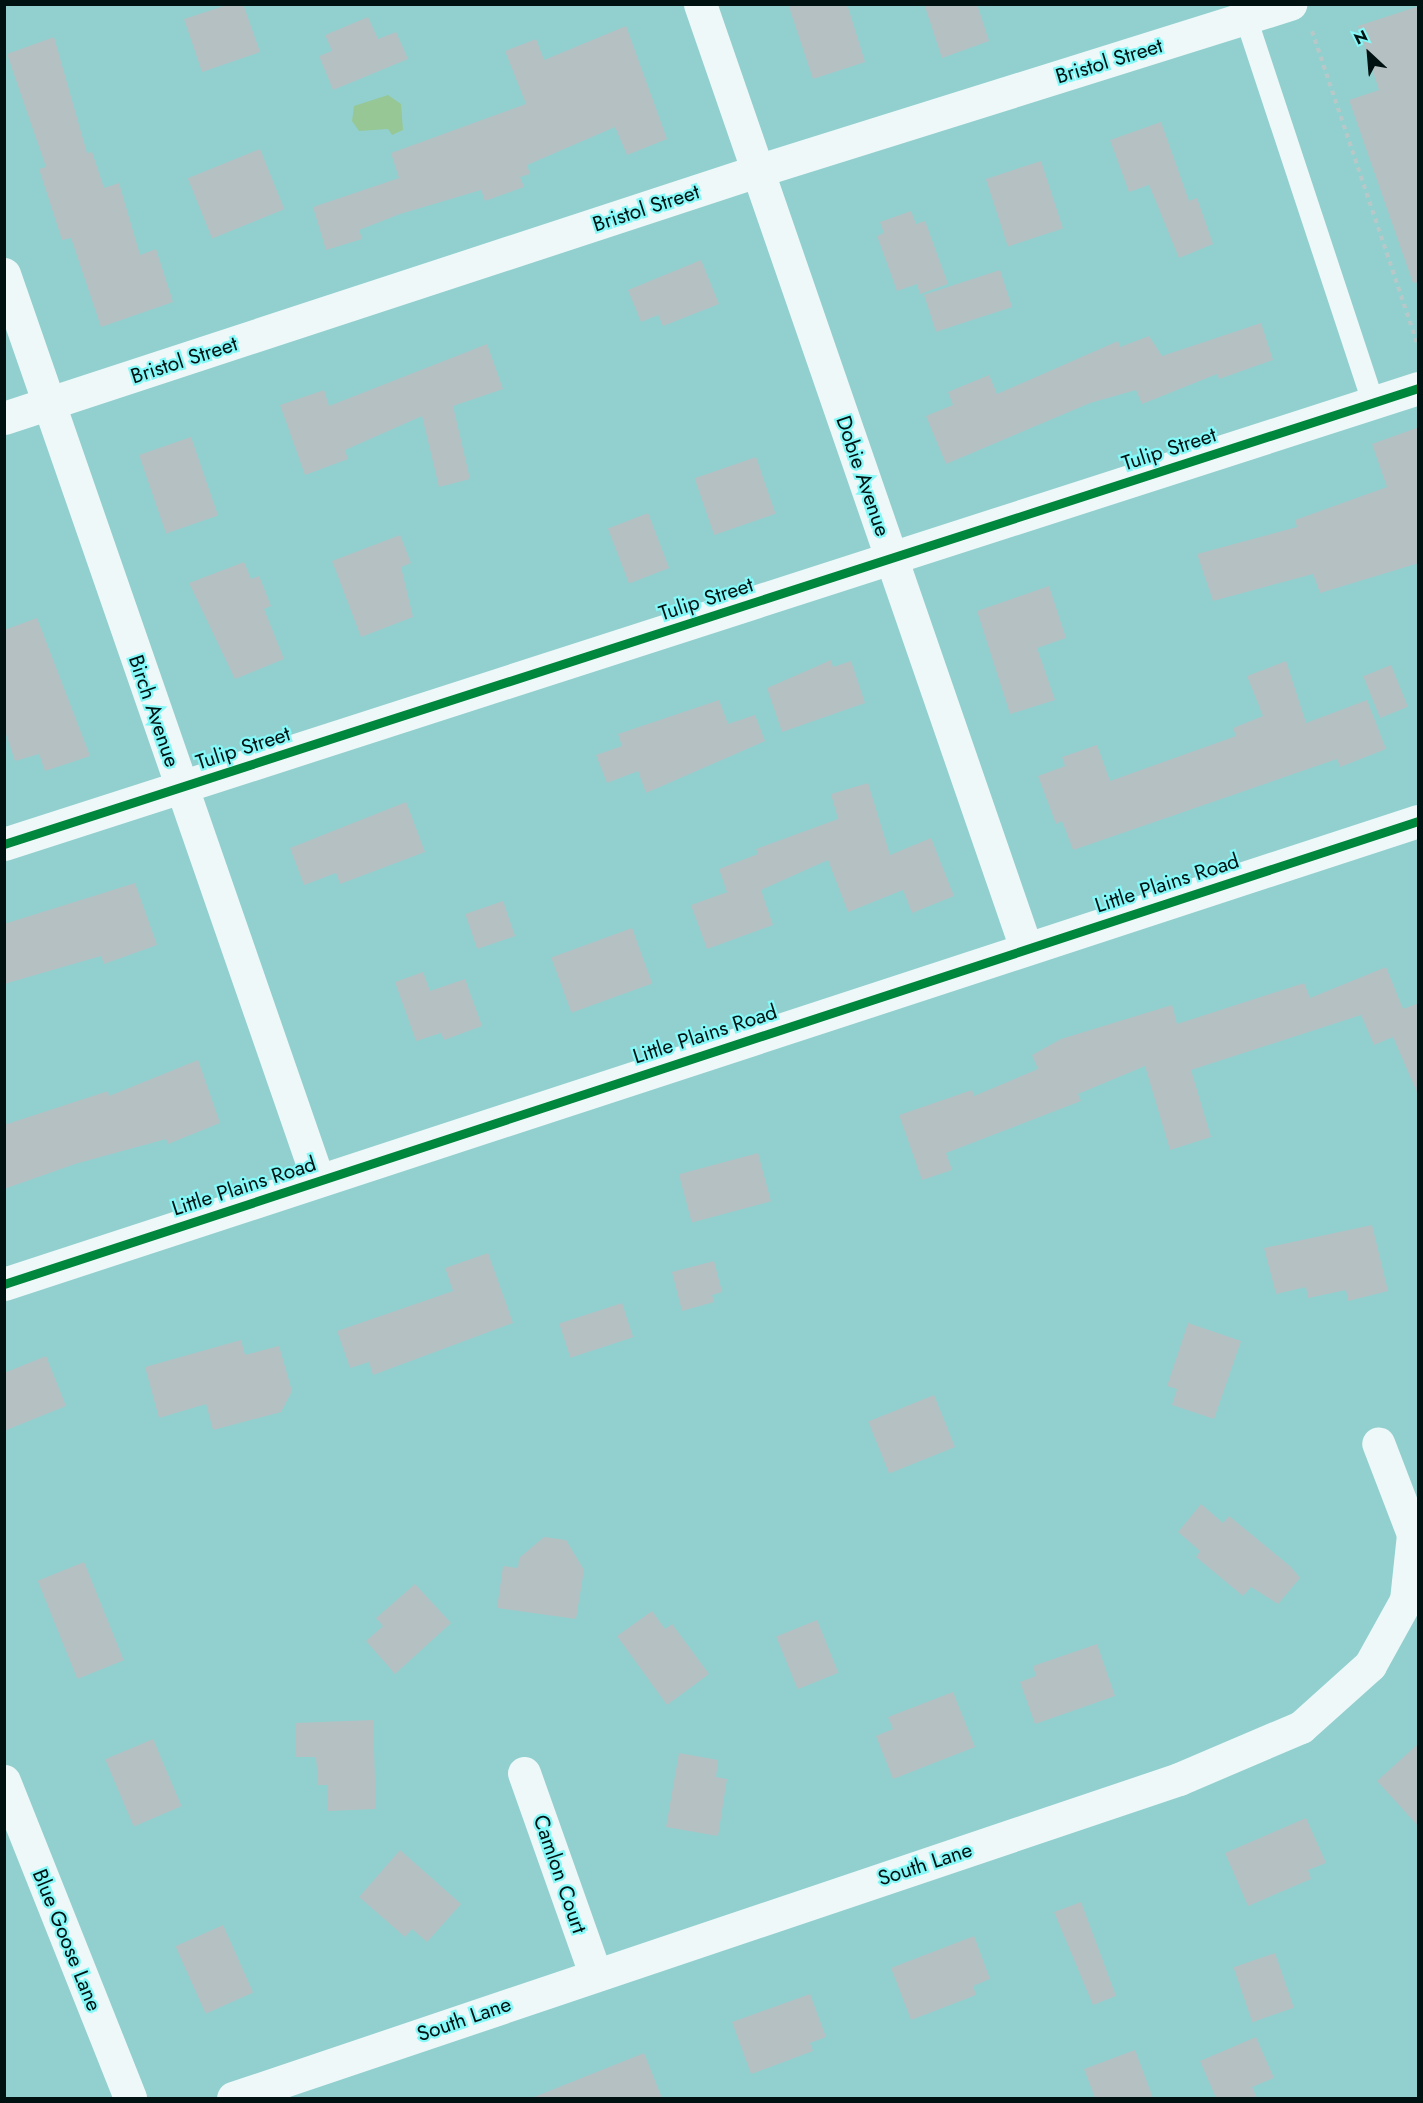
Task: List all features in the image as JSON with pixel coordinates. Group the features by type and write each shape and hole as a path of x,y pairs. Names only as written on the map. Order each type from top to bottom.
{"street":[{"name":"Dobie Avenue","path":"700,4 1026,948"},
{"name":"Bristol Street","path":"4,418 757,171 1290,4"},
{"name":"Birch Avenue","path":"4,274 318,1180"},
{"name":"Tulip Street","path":"4,844 1419,388"},
{"name":"Little Plains Road","path":"4,1284 1419,821"},
{"name":"South Lane","path":"233,2098 595,1974 1179,1779 1301,1727 1370,1665 1406,1600 1413,1534 1378,1443"},
{"name":"Camlon Court","path":"524,1773 595,1974"},
{"name":"Blue Goose Lane","path":"4,1781 130,2098"}],"lane":[{"path":"1246,18 1373,403"}],"path":[{"path":"1311,30 1419,346"}],"shaded area":[{"path":"388,95 401,104 403,130 392,135 388,129 359,131 352,121 354,106"}],"building":[{"path":"230,4 243,4 260,52 202,72 184,19"},
{"path":"788,4 847,4 865,62 813,79"},
{"path":"924,4 977,4 989,41 942,58"},
{"path":"1419,6 1419,282 1413,283 1349,100 1379,90 1358,26"},
{"path":"368,17 378,39 396,32 408,59 333,90 319,56 332,51 325,35"},
{"path":"626,26 667,139 627,155 615,127 527,165 530,174 520,177 524,187 485,201 481,190 400,214 359,230 362,239 326,250 313,207 399,178 391,153 526,104 505,51 536,39 544,60"},
{"path":"54,37 87,153 92,152 104,188 119,183 140,255 156,249 173,302 101,327 71,238 62,240 39,169 46,167 7,54"},
{"path":"1161,122 1189,201 1197,198 1213,244 1179,258 1149,185 1129,192 1110,140"},
{"path":"260,149 284,209 212,238 188,178"},
{"path":"1041,161 1063,229 1008,246 986,179"},
{"path":"911,211 916,224 925,221 948,284 920,294 917,284 897,291 877,236 884,233 880,222"},
{"path":"701,260 719,304 663,326 658,315 641,322 628,290"},
{"path":"1000,270 1012,307 936,332 924,295"},
{"path":"1261,323 1273,360 1219,379 1217,374 1142,404 1136,390 1090,403 946,464 926,416 953,405 948,392 989,375 997,394 1118,341 1120,347 1149,336 1162,356"},
{"path":"487,344 503,389 453,406 470,479 439,487 422,416 345,450 348,459 305,475 280,405 324,390 329,406"},
{"path":"1419,427 1419,563 1320,593 1313,574 1213,601 1197,554 1297,527 1295,520 1387,487 1372,444"},
{"path":"191,437 218,515 166,533 139,455"},
{"path":"756,457 776,514 714,535 695,478"},
{"path":"648,513 669,568 629,583 608,528"},
{"path":"400,535 411,563 401,567 413,617 361,637 332,561"},
{"path":"244,562 251,579 259,576 271,606 264,609 284,659 235,679 189,583"},
{"path":"1049,586 1066,638 1037,648 1055,700 1010,714 977,611"},
{"path":"37,618 90,756 45,771 39,754 15,761 4,728 4,630"},
{"path":"831,660 833,667 851,661 865,703 782,732 767,688"},
{"path":"1286,661 1306,723 1367,700 1386,749 1340,767 1337,759 1073,850 1062,821 1056,824 1038,776 1065,766 1062,757 1097,745 1110,781 1236,736 1233,728 1263,716 1247,676"},
{"path":"1391,665 1408,707 1380,718 1363,676"},
{"path":"719,700 728,724 755,715 765,741 646,793 638,771 607,783 596,755 622,746 618,734"},
{"path":"868,783 890,855 931,838 954,896 912,913 903,890 848,912 828,860 761,890 773,925 707,949 691,905 727,892 719,869 758,854 756,849 838,819 831,794"},
{"path":"406,802 425,852 340,884 336,873 304,885 290,848"},
{"path":"135,883 157,945 104,964 101,956 4,984 4,924"},
{"path":"503,901 515,936 477,949 465,914"},
{"path":"632,928 652,983 571,1013 551,957"},
{"path":"1386,967 1403,1009 1419,1003 1419,1097 1393,1037 1374,1045 1361,1015 1191,1070 1211,1137 1170,1150 1145,1066 1078,1094 1081,1101 946,1153 952,1170 922,1180 899,1115 972,1090 974,1096 1038,1069 1032,1055 1061,1039 1172,1005 1177,1024 1304,983 1310,998"},
{"path":"423,972 430,991 465,979 482,1026 444,1040 441,1033 416,1041 395,982"},
{"path":"198,1060 220,1123 168,1144 166,1139 75,1164 4,1189 4,1125 108,1091 109,1096"},
{"path":"758,1153 771,1201 692,1223 679,1174"},
{"path":"1372,1225 1388,1291 1348,1301 1346,1290 1308,1298 1306,1287 1276,1294 1264,1248"},
{"path":"488,1253 513,1323 373,1375 369,1362 350,1368 337,1331 453,1291 445,1268"},
{"path":"714,1261 722,1292 712,1295 714,1302 682,1311 672,1272"},
{"path":"622,1303 633,1337 570,1358 559,1323"},
{"path":"1188,1323 1241,1341 1214,1419 1172,1405 1177,1389 1167,1386"},
{"path":"241,1340 245,1355 279,1346 292,1391 281,1412 213,1430 206,1404 159,1418 145,1367"},
{"path":"46,1356 66,1406 4,1431 4,1373"},
{"path":"934,1395 955,1447 889,1474 868,1422"},
{"path":"1201,1504 1223,1523 1229,1516 1291,1567 1300,1578 1278,1604 1251,1587 1243,1596 1196,1557 1200,1551 1178,1532"},
{"path":"544,1537 566,1540 584,1570 576,1619 497,1608 503,1566 518,1568 519,1558"},
{"path":"84,1562 124,1660 77,1679 38,1581"},
{"path":"415,1584 451,1623 395,1674 366,1641 383,1626 376,1618"},
{"path":"652,1611 665,1629 672,1624 709,1674 667,1705 617,1636"},
{"path":"817,1620 838,1673 798,1689 776,1636"},
{"path":"1097,1644 1115,1696 1035,1724 1020,1682 1036,1676 1033,1666"},
{"path":"953,1692 975,1747 893,1779 876,1736 893,1729 888,1717"},
{"path":"373,1720 376,1809 328,1811 327,1785 318,1785 316,1757 296,1757 295,1723"},
{"path":"153,1739 182,1806 134,1827 105,1759"},
{"path":"1419,1743 1419,1827 1377,1781"},
{"path":"679,1753 718,1760 716,1777 727,1779 718,1836 666,1827"},
{"path":"1306,1818 1326,1863 1308,1870 1311,1879 1248,1906 1225,1853"},
{"path":"400,1850 461,1904 427,1942 412,1929 405,1937 359,1897"},
{"path":"1081,1902 1116,1996 1093,2005 1054,1912"},
{"path":"223,1925 253,1993 206,2014 175,1946"},
{"path":"974,1936 990,1979 973,1986 976,1995 911,2020 891,1968"},
{"path":"1275,1953 1294,2008 1252,2022 1233,1967"},
{"path":"810,1994 826,2037 810,2043 813,2051 751,2074 732,2022"},
{"path":"1256,2037 1274,2078 1252,2087 1257,2098 1216,2098 1200,2061"},
{"path":"1135,2050 1153,2098 1095,2098 1084,2069"},
{"path":"644,2053 662,2098 534,2097"}],"cycle path":[{"path":"4,844 1418,388"},
{"path":"4,1284 1418,821"}]}
